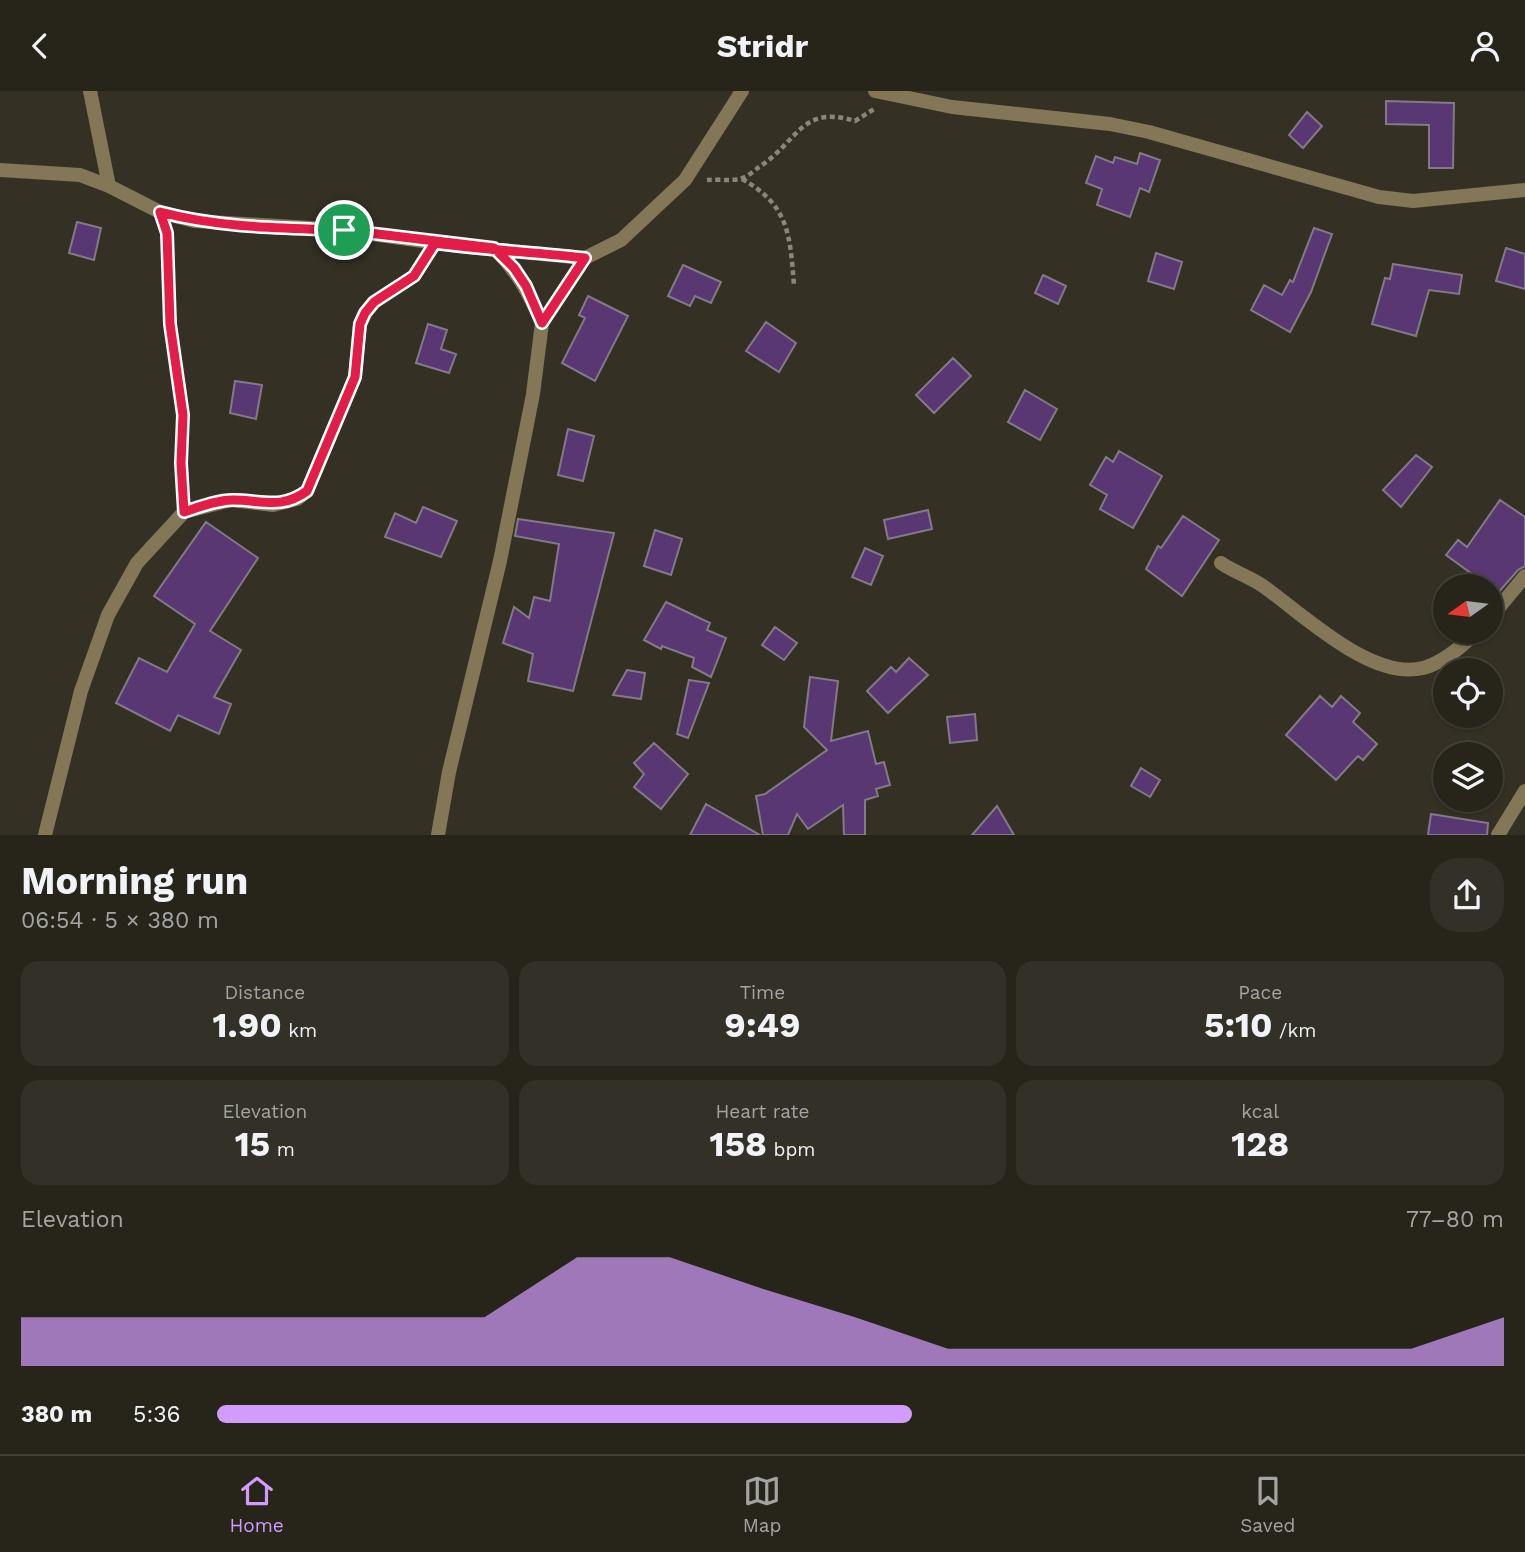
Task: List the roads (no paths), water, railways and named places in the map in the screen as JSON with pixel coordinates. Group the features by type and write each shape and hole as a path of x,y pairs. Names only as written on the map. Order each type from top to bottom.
{"street":[{"path":"90,91 109,185"},
{"path":"438,835 449,772 500,561 533,394 542,323 585,258 621,240 685,180 742,91"},
{"path":"875,91 952,107 1110,124 1379,197 1413,201 1525,190"},
{"path":"0,170 80,175 109,185 160,212 194,221 234,226 344,230 435,243 585,258"},
{"path":"45,835 81,691 108,615 137,563 184,512 231,500 273,505 296,499 307,491 355,377 360,324 365,313 374,302 414,276 435,243"},
{"path":"494,248 514,268 526,286 542,323"},
{"path":"1221,562 1261,585 1291,610 1360,654 1398,669 1422,669 1461,644"},
{"path":"1503,603 1525,576"},
{"path":"1498,835 1525,791"}]}
